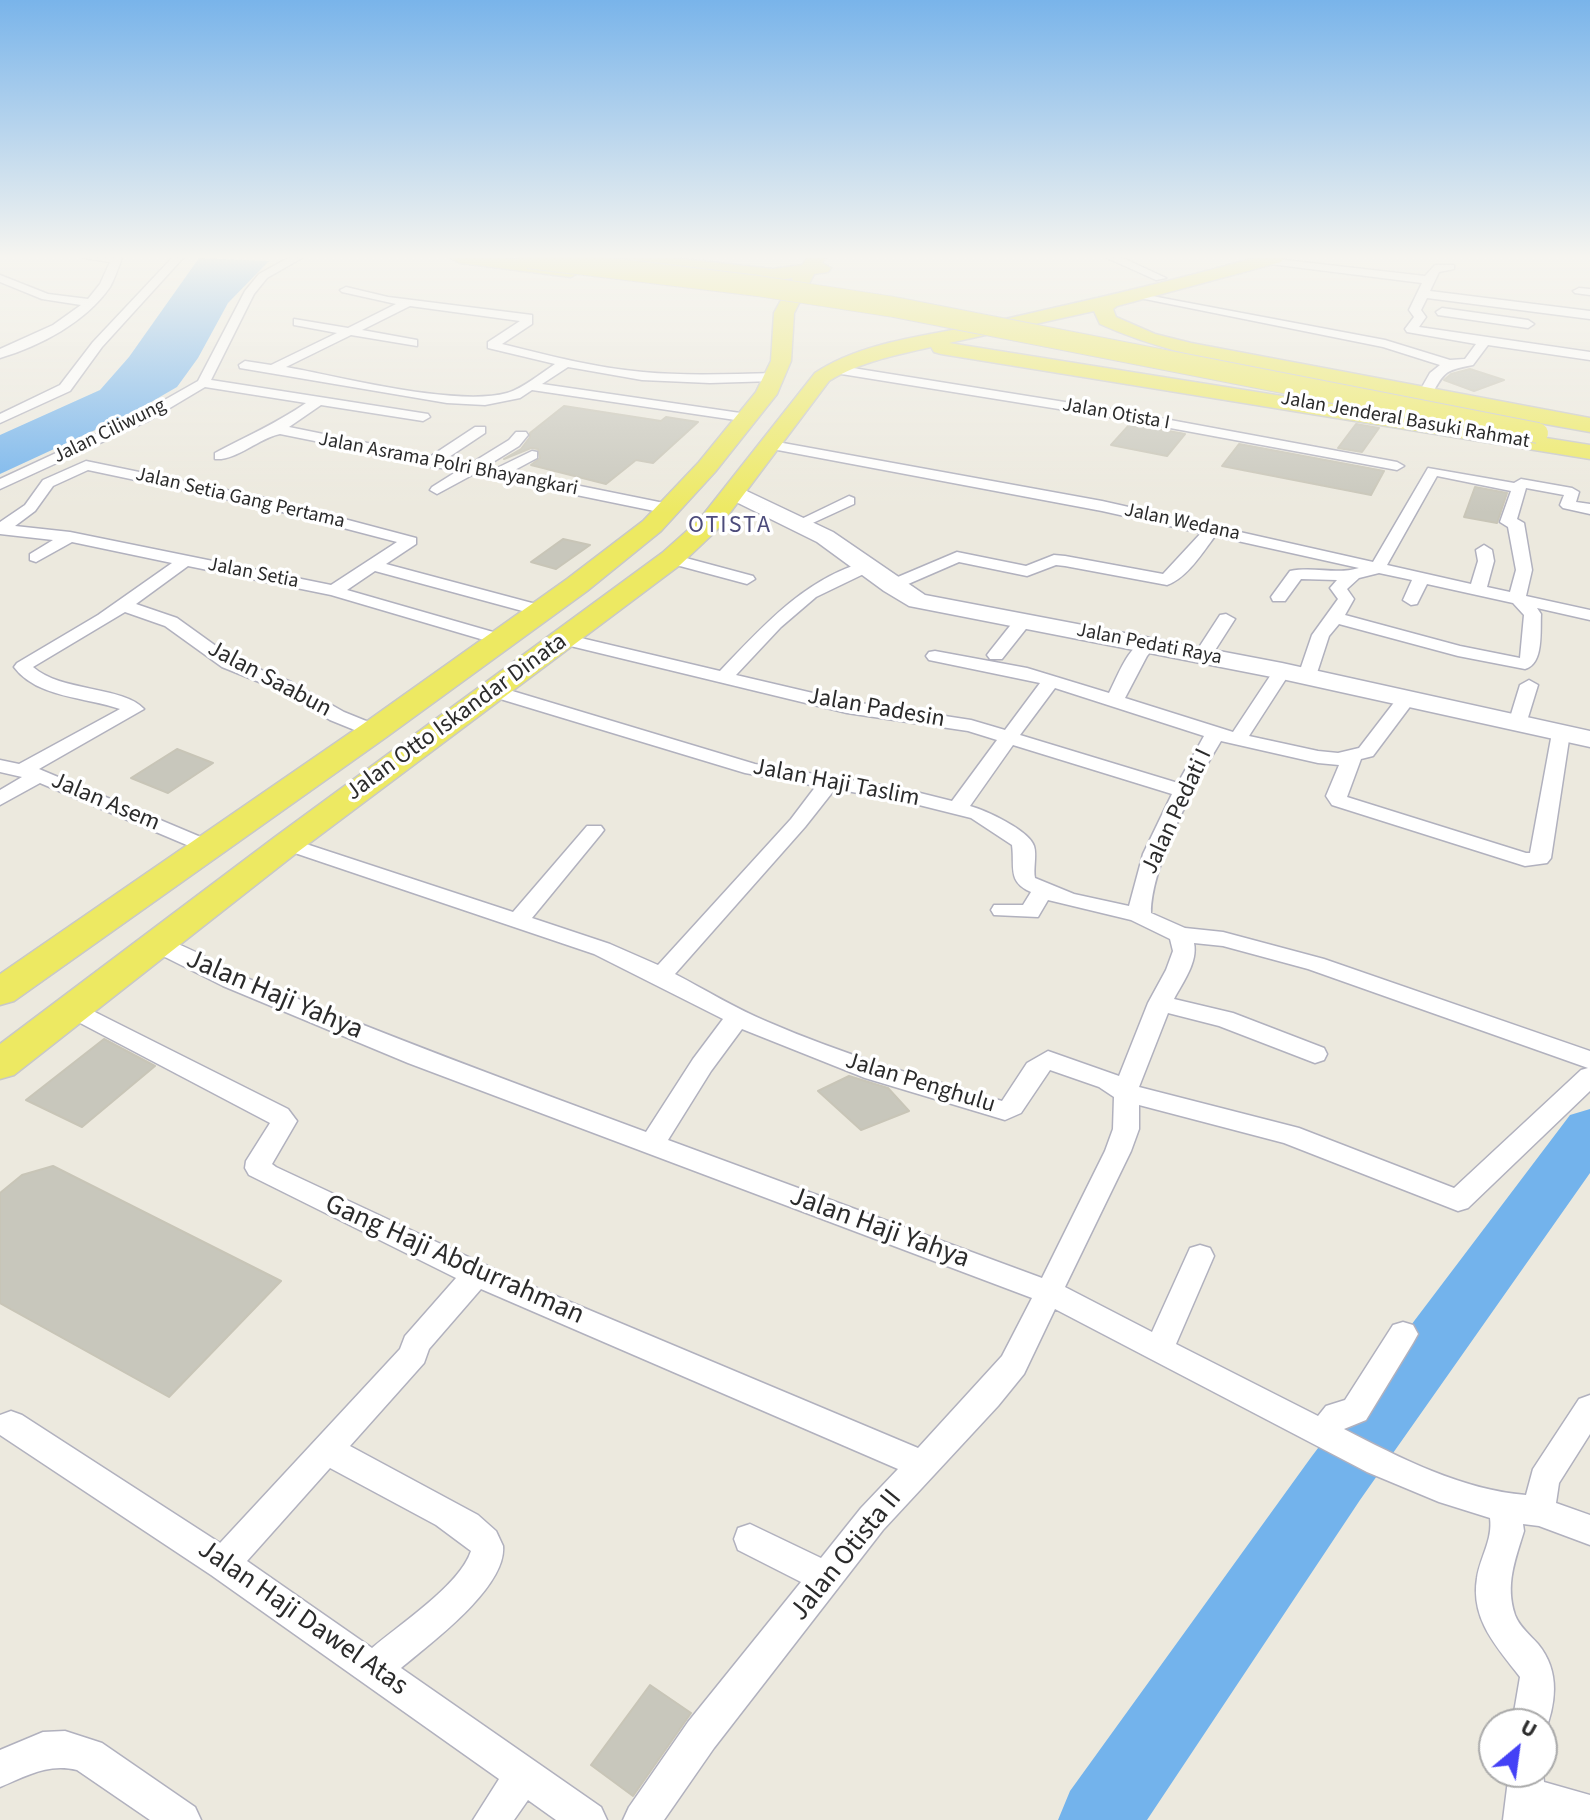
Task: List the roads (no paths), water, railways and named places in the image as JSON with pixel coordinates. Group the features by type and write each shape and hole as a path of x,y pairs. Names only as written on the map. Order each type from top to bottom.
{"main road":[{"name":"Jalan Otto Iskandar Dinata","path":"0,992 374,731 618,553 669,509 749,418 774,377 781,361 782,343"},
{"path":"887,351 922,343"},
{"name":"Jalan Jenderal Basuki Rahmat","path":"1085,343 1541,429 1590,433"},
{"name":"Jalan Jenderal Basuki Rahmat","path":"1107,343 1541,429 1590,442"},
{"name":"Jalan Jenderal Basuki Rahmat","path":"1171,343 1424,396 1590,425"},
{"name":"Jalan Jenderal Basuki Rahmat","path":"887,351 924,347 953,349 1590,452"},
{"name":"Jalan Otto Iskandar Dinata","path":"0,1065 287,844 671,559 708,525 822,377 834,369 887,351"},
{"path":"1294,402 1284,392 1286,386 1299,378 1322,376"}],"street":[{"path":"0,354 25,343"},
{"path":"0,419 65,388 99,343"},
{"path":"223,343 203,383 423,417"},
{"path":"276,370 273,369 322,343"},
{"path":"495,343 492,345 566,363 657,377 774,377"},
{"path":"1379,343 1449,364 1469,362 1483,343"},
{"path":"1490,343 1590,356"},
{"path":"0,345 16,347"},
{"path":"245,365 466,401 510,397 566,363"},
{"path":"1424,396 1435,376 1449,364"},
{"path":"710,365 742,378"},
{"name":"Jalan Otista I","path":"834,369 1127,416 1397,466"},
{"name":"Jalan Ciliwung","path":"0,485 143,418 203,383"},
{"path":"531,386 749,418"},
{"name":"Jalan Asrama Polri Bhayangkari","path":"318,401 276,427 499,473 545,487 669,509"},
{"path":"220,456 262,433 279,430"},
{"path":"411,471 436,461 480,430"},
{"path":"437,490 470,467 514,443 521,435"},
{"name":"Jalan Wedana","path":"772,445 1212,529 1590,615"},
{"path":"479,486 532,455"},
{"name":"Jalan Setia Gang Pertama","path":"1,528 30,508 48,483 86,465 265,503 410,541 334,591"},
{"path":"935,656 1051,680 1227,736 1295,674 1346,599 1338,588 1348,578 1377,568 1433,471 1519,488"},
{"path":"1335,618 1458,651 1525,664 1529,659 1533,614 1517,597 1524,570 1516,523 1508,522 1521,483 1572,492 1568,505 1590,509"},
{"name":"Jalan Pedati Raya","path":"734,492 799,524 918,601 1203,655 1590,739"},
{"path":"799,524 849,501"},
{"name":"Jalan Setia","path":"1,528 70,537 334,591 501,640"},
{"path":"892,586 961,557 1027,571 1059,560 1167,580 1191,557 1212,529"},
{"path":"36,557 70,537"},
{"path":"1478,589 1486,561 1484,550"},
{"path":"671,559 747,579"},
{"path":"0,799 30,773 135,709 27,674 23,667 104,619 186,560"},
{"path":"374,566 541,611"},
{"path":"724,677 775,623 810,593 868,566"},
{"path":"1279,597 1296,574 1328,573 1348,578"},
{"path":"1411,600 1422,577"},
{"name":"Jalan Saabun","path":"123,605 171,622 228,663 285,686 337,716 374,731"},
{"path":"1203,655 1226,619"},
{"path":"996,655 1023,621"},
{"name":"Jalan Padesin","path":"564,639 847,707 971,726 1185,792"},
{"path":"1115,700 1139,654 1148,644"},
{"path":"957,809 1051,680"},
{"path":"1517,724 1529,685"},
{"name":"Jalan Haji Taslim","path":"493,691 752,769 904,795 978,814 1020,841 1024,847 1023,878 1043,890"},
{"path":"1406,700 1372,746 1352,757 1336,796 1339,801 1525,860 1540,858 1561,733"},
{"name":"Jalan Pedati I","path":"1139,915 1153,856 1212,738 1227,736 1318,757 1352,757"},
{"name":"Jalan Asem","path":"0,766 30,773 208,847"},
{"path":"660,977 798,823 829,783"},
{"path":"519,919 594,830"},
{"name":"Jalan Penghulu","path":"287,844 519,919 629,960 738,1017 874,1072 1005,1111 1016,1104 1045,1060 1108,1081 1126,1093 1290,1135 1458,1201 1590,1076"},
{"path":"1002,910 1030,912 1043,890 1068,900 1139,915 1181,935 1223,939 1316,964 1590,1060"},
{"path":"1048,1292 1076,1243 1118,1151 1126,1129 1126,1093 1160,1003 1181,961 1184,951 1181,935"},
{"name":"Jalan Haji Yahya","path":"157,944 231,981 417,1057 1048,1292 1378,1462 1450,1492 1504,1508 1539,1511 1590,1530"},
{"path":"1160,1003 1225,1019 1315,1054"},
{"name":"Gang Haji Abdurrahman","path":"73,1009 279,1116 284,1121 281,1130 259,1156 258,1168 267,1174 346,1215 477,1274 923,1465"},
{"path":"652,1144 702,1065 738,1017"},
{"path":"1158,1351 1200,1256"},
{"path":"223,1564 414,1354 415,1345 477,1274"},
{"name":"Jalan Otista II","path":"642,1820 701,1735 872,1519 1013,1365 1048,1292"},
{"path":"1327,1434 1337,1415 1355,1411 1403,1334"},
{"path":"1539,1511 1544,1479 1590,1408"},
{"name":"Jalan Haji Dawel Atas","path":"11,1425 376,1668 588,1820"},
{"path":"328,1448 457,1522 483,1540 488,1549 486,1559 468,1585 376,1668"},
{"path":"1504,1508 1508,1531 1493,1579 1494,1597 1501,1627 1532,1664 1538,1676 1533,1708"},
{"path":"750,1539 826,1578"},
{"path":"0,1769 50,1747 72,1748 89,1756 182,1820"},
{"path":"492,1820 523,1776"},
{"path":"1524,1796 1590,1814"}],"water":[{"path":"139,343 206,343 177,387 134,412 0,474 0,435 100,390"}],"waterway":[{"path":"1099,1820 1336,1478 1590,1130"}],"district":[{"name":"OTISTA","path":"730,527"}]}
